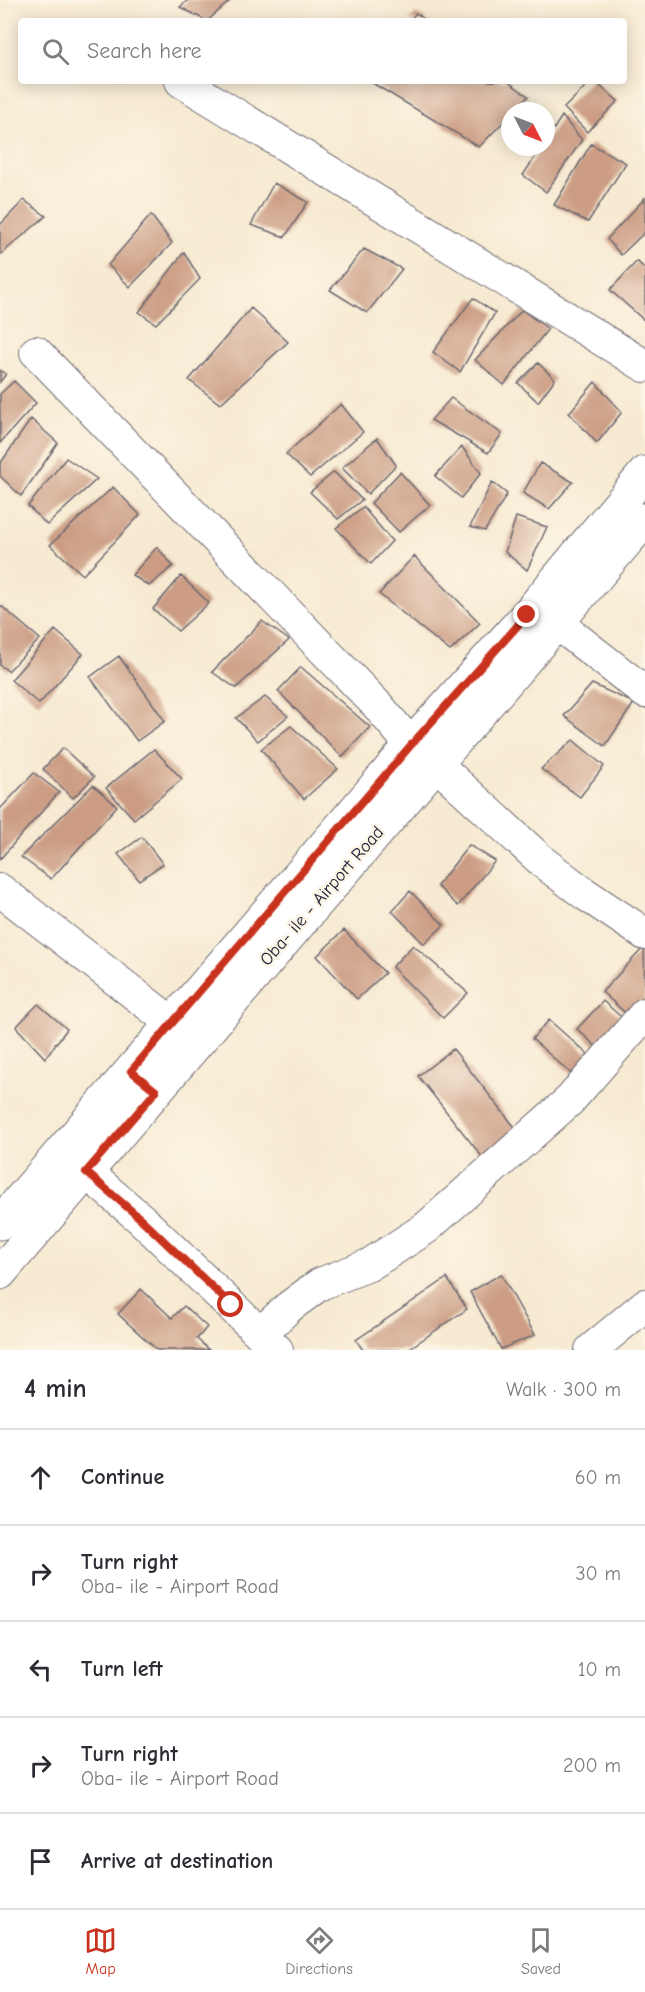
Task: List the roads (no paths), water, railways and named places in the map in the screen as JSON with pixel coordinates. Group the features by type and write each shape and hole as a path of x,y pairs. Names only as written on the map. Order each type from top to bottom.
{"main road":[{"name":"Oba- ile - Airport Road","path":"0,1273 156,1091 423,754 527,615 645,473"},
{"name":"Oba- ile - Airport Road","path":"0,1223 172,1023 423,754 558,624 645,520"},
{"path":"131,1071 156,1091"}],"street":[{"path":"186,84 645,366"},
{"path":"36,352 423,754 544,863 645,934"},
{"path":"558,624 645,692"},
{"path":"0,890 172,1023"},
{"path":"86,1172 141,1219 268,1342 289,1307 320,1284 369,1265 426,1228 570,1100 645,1014"},
{"path":"591,1350 645,1305"}]}
